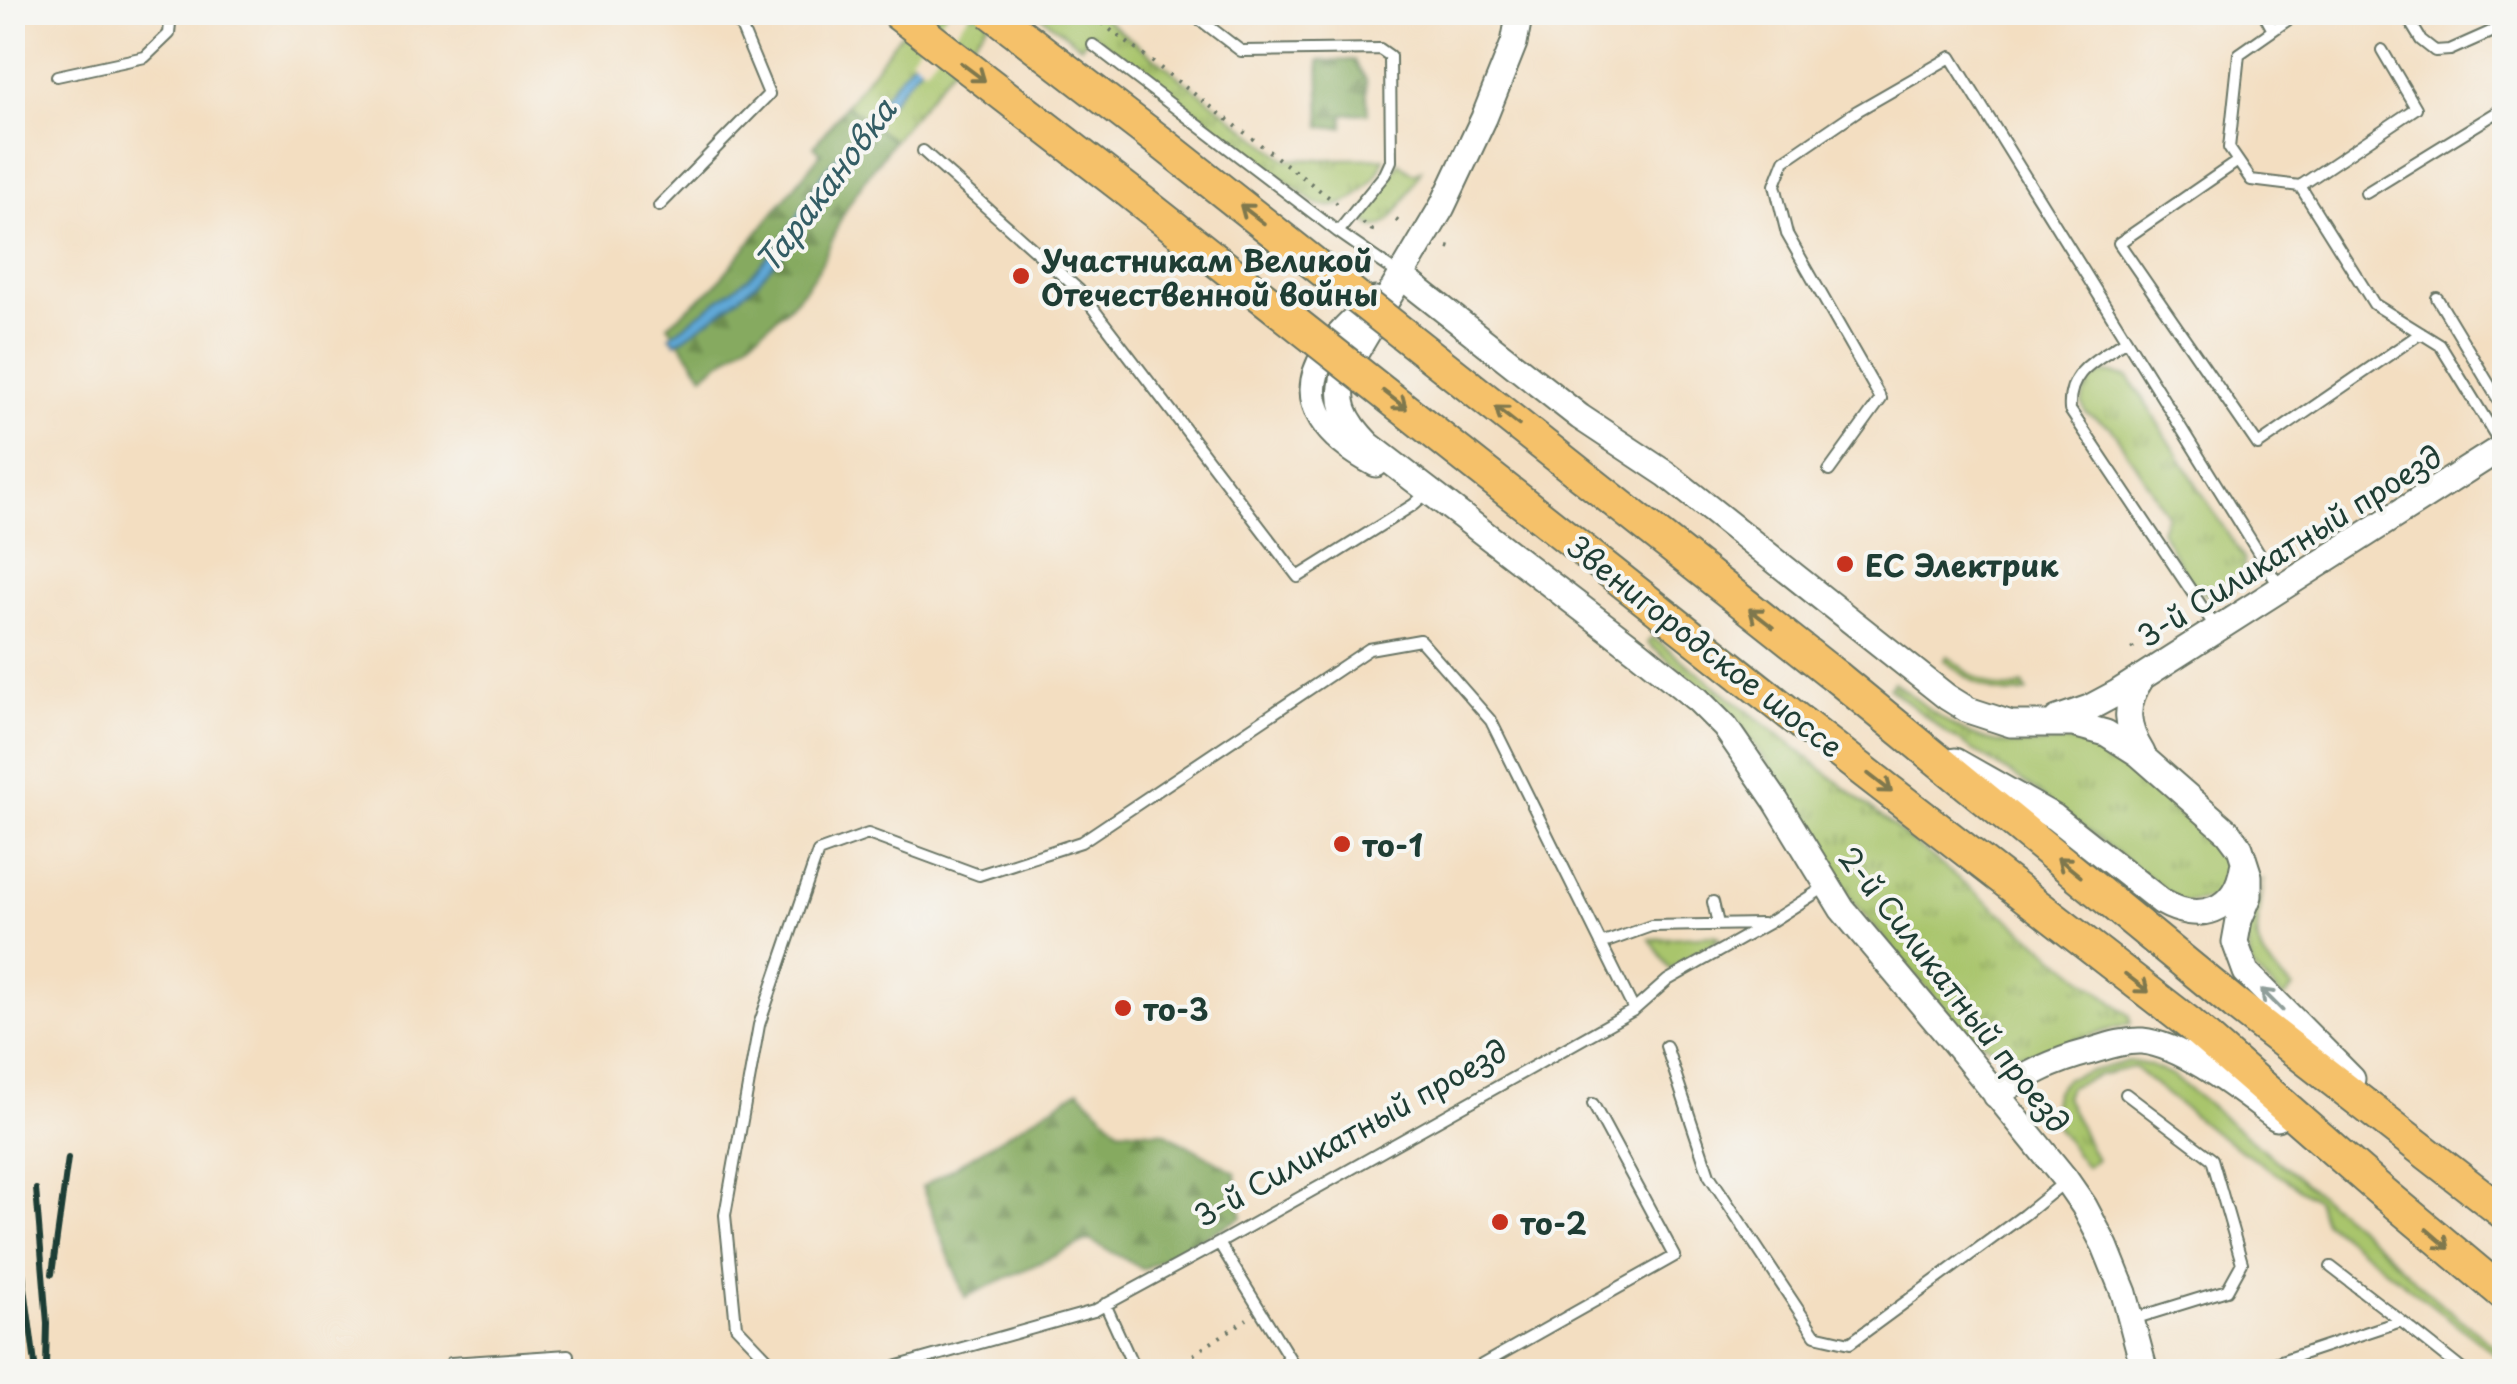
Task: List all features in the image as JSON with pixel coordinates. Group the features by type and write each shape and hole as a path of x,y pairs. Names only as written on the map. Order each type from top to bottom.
{"main road":[{"name":"Звенигородское шоссе","path":"896,12 2190,1024 2504,1294"},
{"name":"Звенигородское шоссе","path":"991,12 1838,678 2235,1004 2504,1213"}],"street":[{"name":"2-й Силикатный проезд","path":"1520,12 1514,42 1484,118 1434,222 1401,276 1325,353 1316,374 1317,410 1324,424 1347,448 1428,491 1551,583 1698,700 1725,727 1842,910 2084,1206 2105,1246 2132,1319 2145,1372"},
{"path":"1401,276 1580,417 1666,474 1948,697 1968,710 2011,724 2073,724 2106,732 2149,762 2228,832 2244,857"},
{"name":"3-й Силикатный проезд","path":"2043,723 2108,698 2138,657 2217,630 2504,447"},
{"path":"2138,657 2127,716 2134,740 2149,762"},
{"name":"Звенигородское шоссе","path":"1874,708 1939,752 2054,817 2162,902 2188,914 2213,910 2236,890 2244,857"},
{"name":"Звенигородское шоссе","path":"2244,857 2250,889 2236,929 2236,942 2246,972 2416,1142"},
{"path":"1996,1095 2058,1060 2126,1042 2155,1044 2188,1056 2380,1190"}],"lane":[{"path":"57,76 145,57 169,34 171,12"},
{"path":"659,206 769,94 734,12"},
{"path":"1190,12 1241,51 1380,48 1390,56 1391,161 1338,232"},
{"path":"2263,12 2274,30"},
{"path":"2299,12 2239,54 2228,148 2250,180 2300,186 2416,108 2382,50"},
{"path":"2404,12 2421,40 2435,51 2450,50 2504,26"},
{"path":"1092,44 1401,276"},
{"path":"1829,471 1881,399 1787,234 1775,184 1786,160 1857,111 1951,57 2282,590"},
{"path":"2366,192 2504,108"},
{"path":"923,151 1079,290 1298,576 1413,506 1428,491"},
{"path":"2238,161 2119,243 2258,444 2421,333"},
{"path":"2300,186 2374,304 2440,345 2504,447"},
{"path":"2436,298 2504,409"},
{"path":"2126,340 2078,375 2072,386 2070,410 2217,630"},
{"path":"780,1372 736,1326 725,1215 759,1025 818,852 868,834 979,875 1081,842 1369,649 1420,640 1491,722 1634,1010"},
{"name":"3-й Силикатный проезд","path":"878,1372 1094,1311 1634,1010 1668,980 1826,886"},
{"path":"1713,902 1718,924"},
{"path":"1601,944 1652,926 1766,924"},
{"path":"1666,1046 1709,1175 1815,1335 1850,1343 2066,1180"},
{"path":"2126,1094 2212,1159 2242,1263 2226,1290 2132,1319"},
{"path":"1469,1372 1674,1256 1594,1104"},
{"path":"1219,1243 1298,1372"},
{"path":"2330,1266 2465,1372"},
{"path":"1105,1304 1136,1372"},
{"path":"2248,1372 2401,1321"},
{"path":"451,1372 450,1363 507,1365 568,1354 569,1372"}],"path":[{"path":"1084,12 1352,214 1371,233"},
{"path":"1167,1372 1261,1310"}],"green space":[{"path":"917,13 996,13 893,141 846,105"},
{"path":"1037,13 1097,13 1287,160 1384,158 1380,168 1367,187 1348,201 1338,205 1316,204 1092,33 1081,46"},
{"path":"1354,60 1366,80 1368,113 1343,114 1343,127 1321,127 1319,61"},
{"path":"846,105 893,141 849,203 819,269 803,290 763,330 703,375 668,325 714,287 821,153 814,146"},
{"path":"1399,163 1414,174 1421,170 1387,223 1370,225 1363,213"},
{"path":"2107,373 2128,377 2134,385 2244,560 2239,583 2222,597 2210,596 2190,580 2161,530 2167,514 2111,427 2086,413 2084,393 2090,382"},
{"path":"1652,637 2130,1016 2131,1023 2032,1054 1995,1050 1963,1030 1852,901 1788,792 1735,718 1647,643"},
{"path":"1947,656 1992,686 2023,685 2028,692 2004,694 1983,687 1944,660"},
{"path":"1894,682 1950,724 1981,738 2016,745 2078,742 2100,749 2221,849 2227,868 2219,892 2215,898 2182,903 2028,785 1948,734 1889,688"},
{"path":"2262,893 2257,938 2266,960 2293,988 2284,999 2252,968 2244,929"},
{"path":"1714,935 1720,938 1670,969 1650,939"},
{"path":"2129,1061 2174,1077 2352,1222 2439,1302 2504,1354 2504,1361 2324,1221 2316,1200 2207,1127 2134,1067 2069,1087 2065,1097 2096,1160 2086,1167 2057,1128 2052,1110 2055,1092 2066,1078"},
{"path":"1079,1090 1118,1129 1164,1132 1235,1172 1242,1217 1143,1269 1089,1240 965,1297 922,1187"}],"water":[{"name":"Таракановка","path":"954,13 966,13 827,183 783,253 755,284 676,343 670,336 749,277 776,247 820,178"}],"pier":[{"path":"948,12 971,12 925,69 910,57"}],"railway":[{"path":"52,1274 68,1158"},
{"path":"12,1188 36,1372"},
{"path":"36,1189 47,1323 46,1367"}],"place":[{"name":"Участникам Великой Отечественной войны","path":"1021,276"},
{"name":"ЕС Электрик","path":"1845,564"},
{"name":"то-1","path":"1342,844"},
{"name":"то-3","path":"1123,1008"},
{"name":"то-2","path":"1500,1222"}]}
